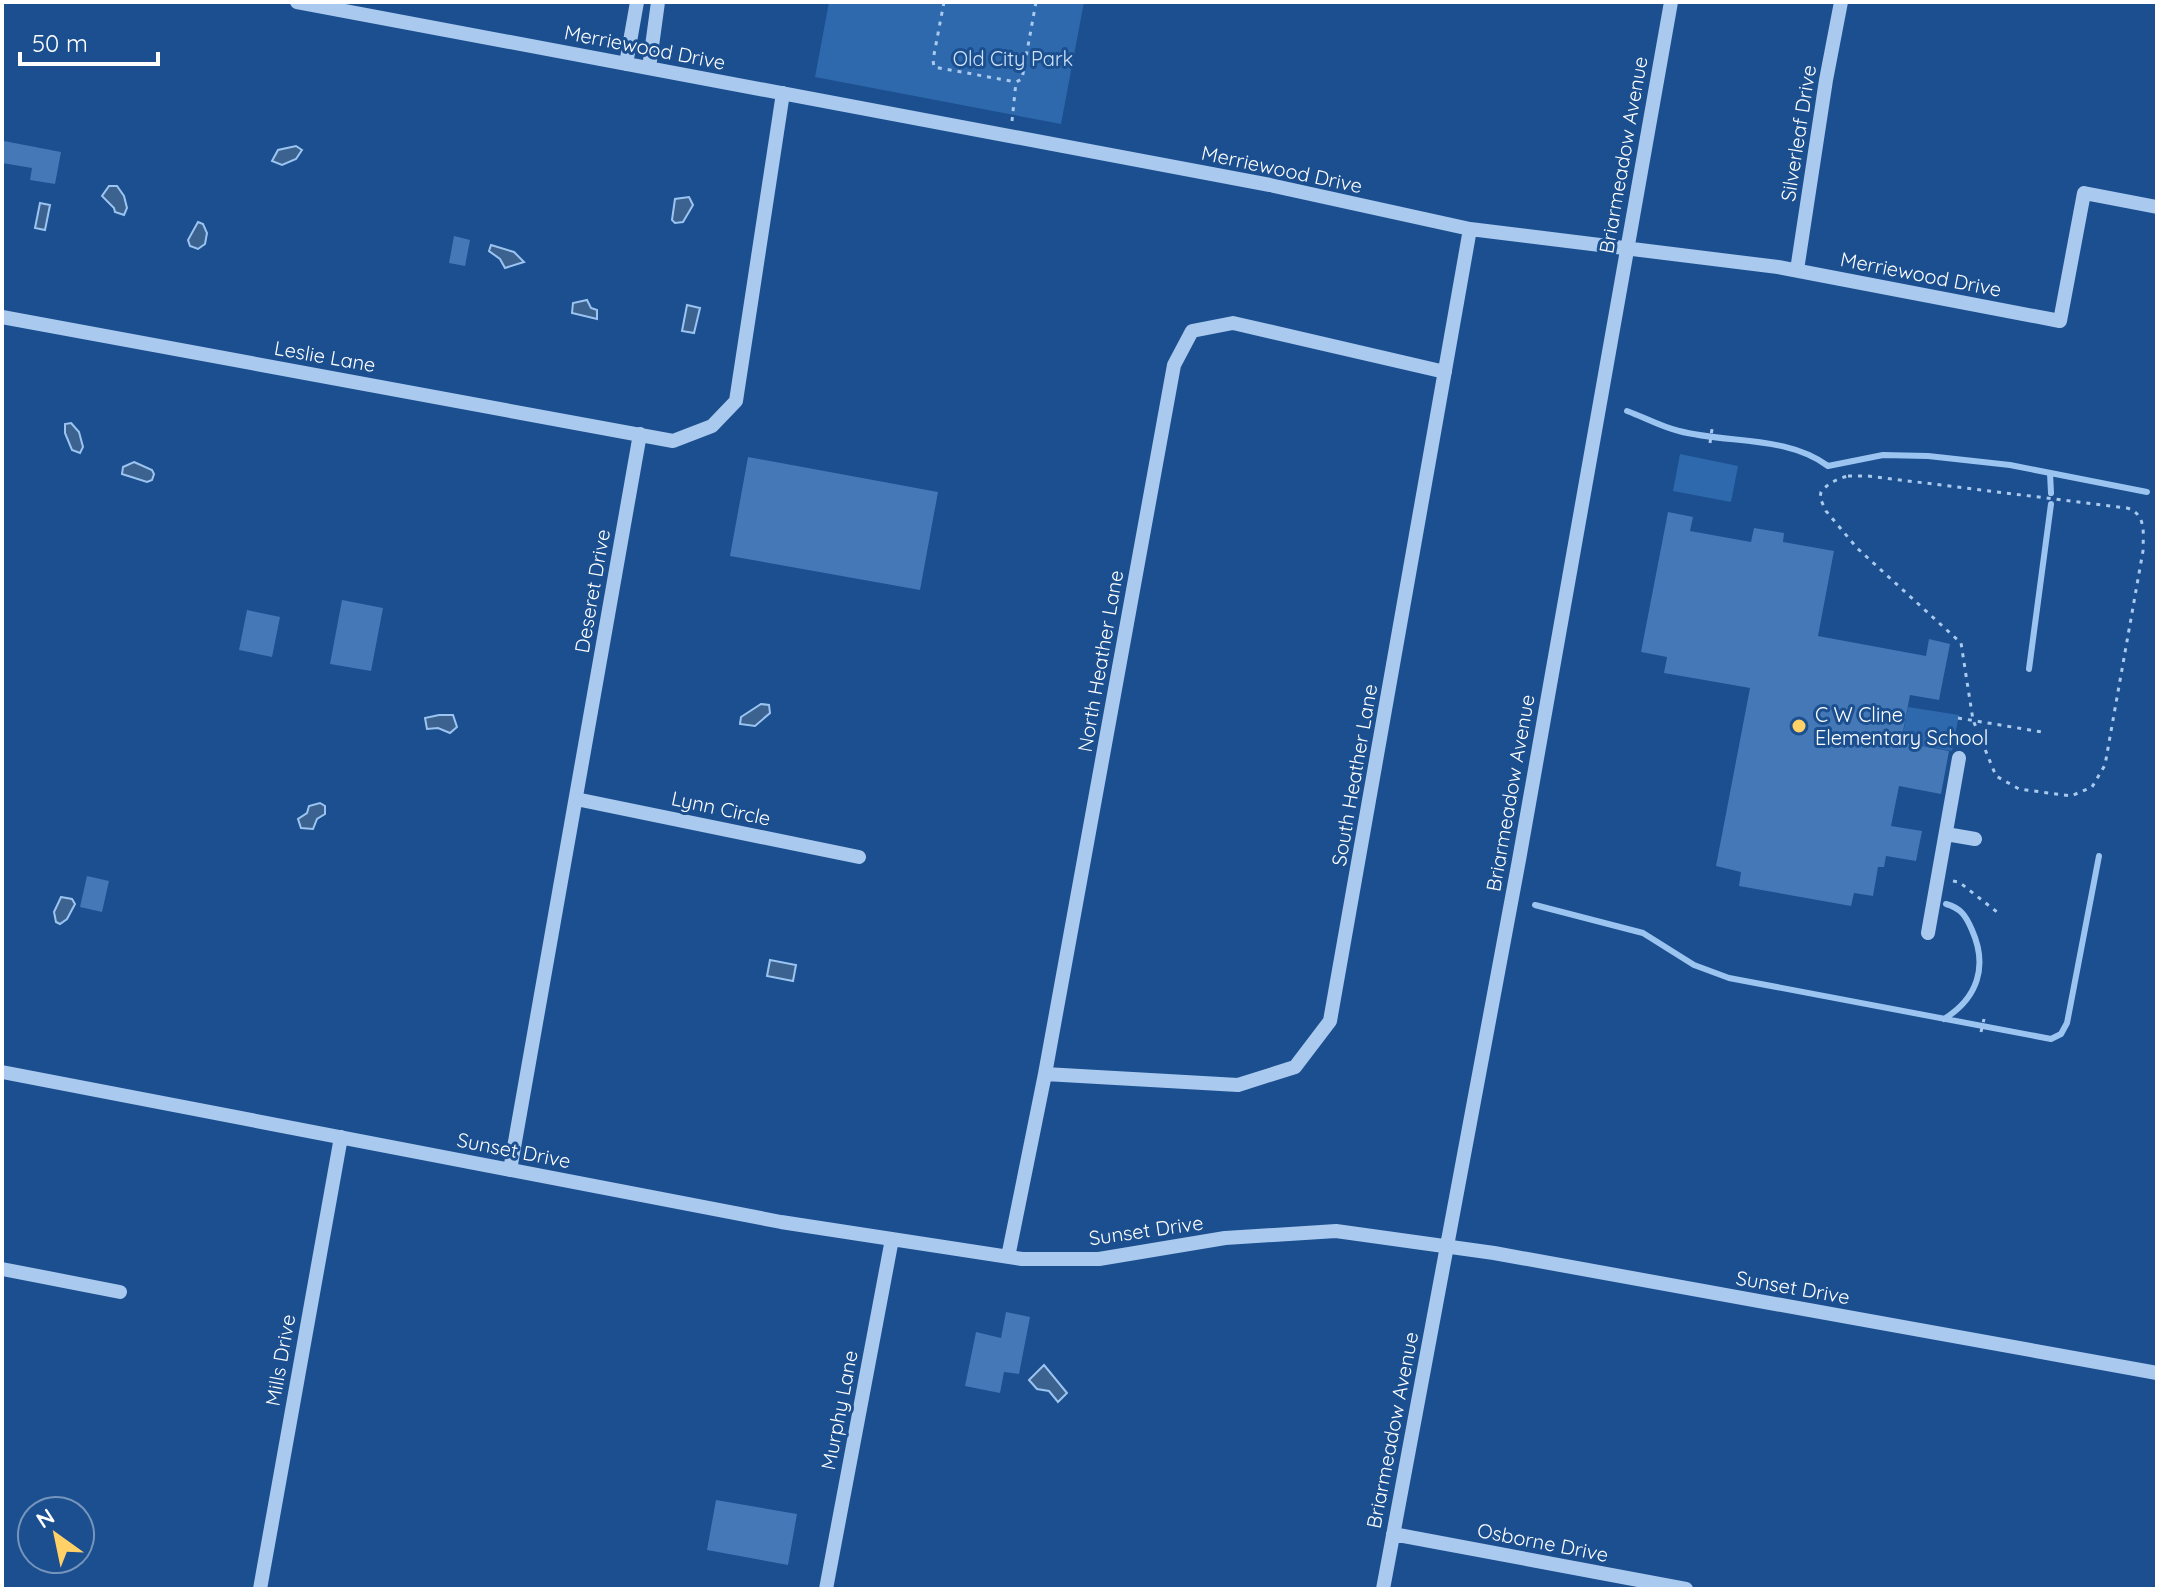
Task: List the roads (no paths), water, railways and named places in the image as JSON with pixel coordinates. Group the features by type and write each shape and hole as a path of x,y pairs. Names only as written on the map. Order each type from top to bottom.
{"street":[{"name":"Merriewood Drive","path":"297,2 1270,185 1470,229 1797,270 2060,321 2084,193 2157,207"},
{"path":"626,64 637,2"},
{"path":"649,68 658,2"},
{"name":"Briarmeadow Avenue","path":"1383,1589 1519,860 1671,2"},
{"name":"Silverleaf Drive","path":"1797,270 1841,2"},
{"path":"640,434 673,441 712,426 736,401 783,93"},
{"name":"South Heather Lane","path":"1045,1074 1238,1085 1295,1067 1330,1021 1470,229"},
{"name":"Leslie Lane","path":"2,317 640,434"},
{"name":"North Heather Lane","path":"1008,1257 1045,1074 1174,365 1192,331 1233,323 1445,372"},
{"name":"Deseret Drive","path":"510,1170 640,434"},
{"path":"1928,933 1959,758"},
{"name":"Lynn Circle","path":"576,799 859,857"},
{"path":"1946,834 1975,839"},
{"name":"Sunset Drive","path":"2,1072 781,1222 1008,1257 1099,1259 1225,1238 1336,1231 1447,1247 2157,1373"},
{"name":"Mills Drive","path":"260,1589 341,1137"},
{"name":"Murphy Lane","path":"826,1589 892,1239"},
{"path":"2,1269 120,1292"},
{"name":"Osborne Drive","path":"1393,1534 1686,1589"}],"waterway":[{"path":"1627,411 1679,431 1794,449 1828,466 1883,455 1928,456 2010,465 2147,492"},
{"path":"2050,473 2051,493"},
{"path":"2029,669 2051,504"},
{"path":"1535,905 1643,933 1694,965 1729,978 2051,1039 2061,1034 2067,1023 2099,856"},
{"path":"1944,1019 1956,1011 1972,991 1979,968 1977,943 1968,921 1959,910 1946,904"}],"place":[{"name":"C W Cline Elementary School","path":"1799,726"}],"park label":[{"name":"Old City Park","path":"1013,58"}]}
